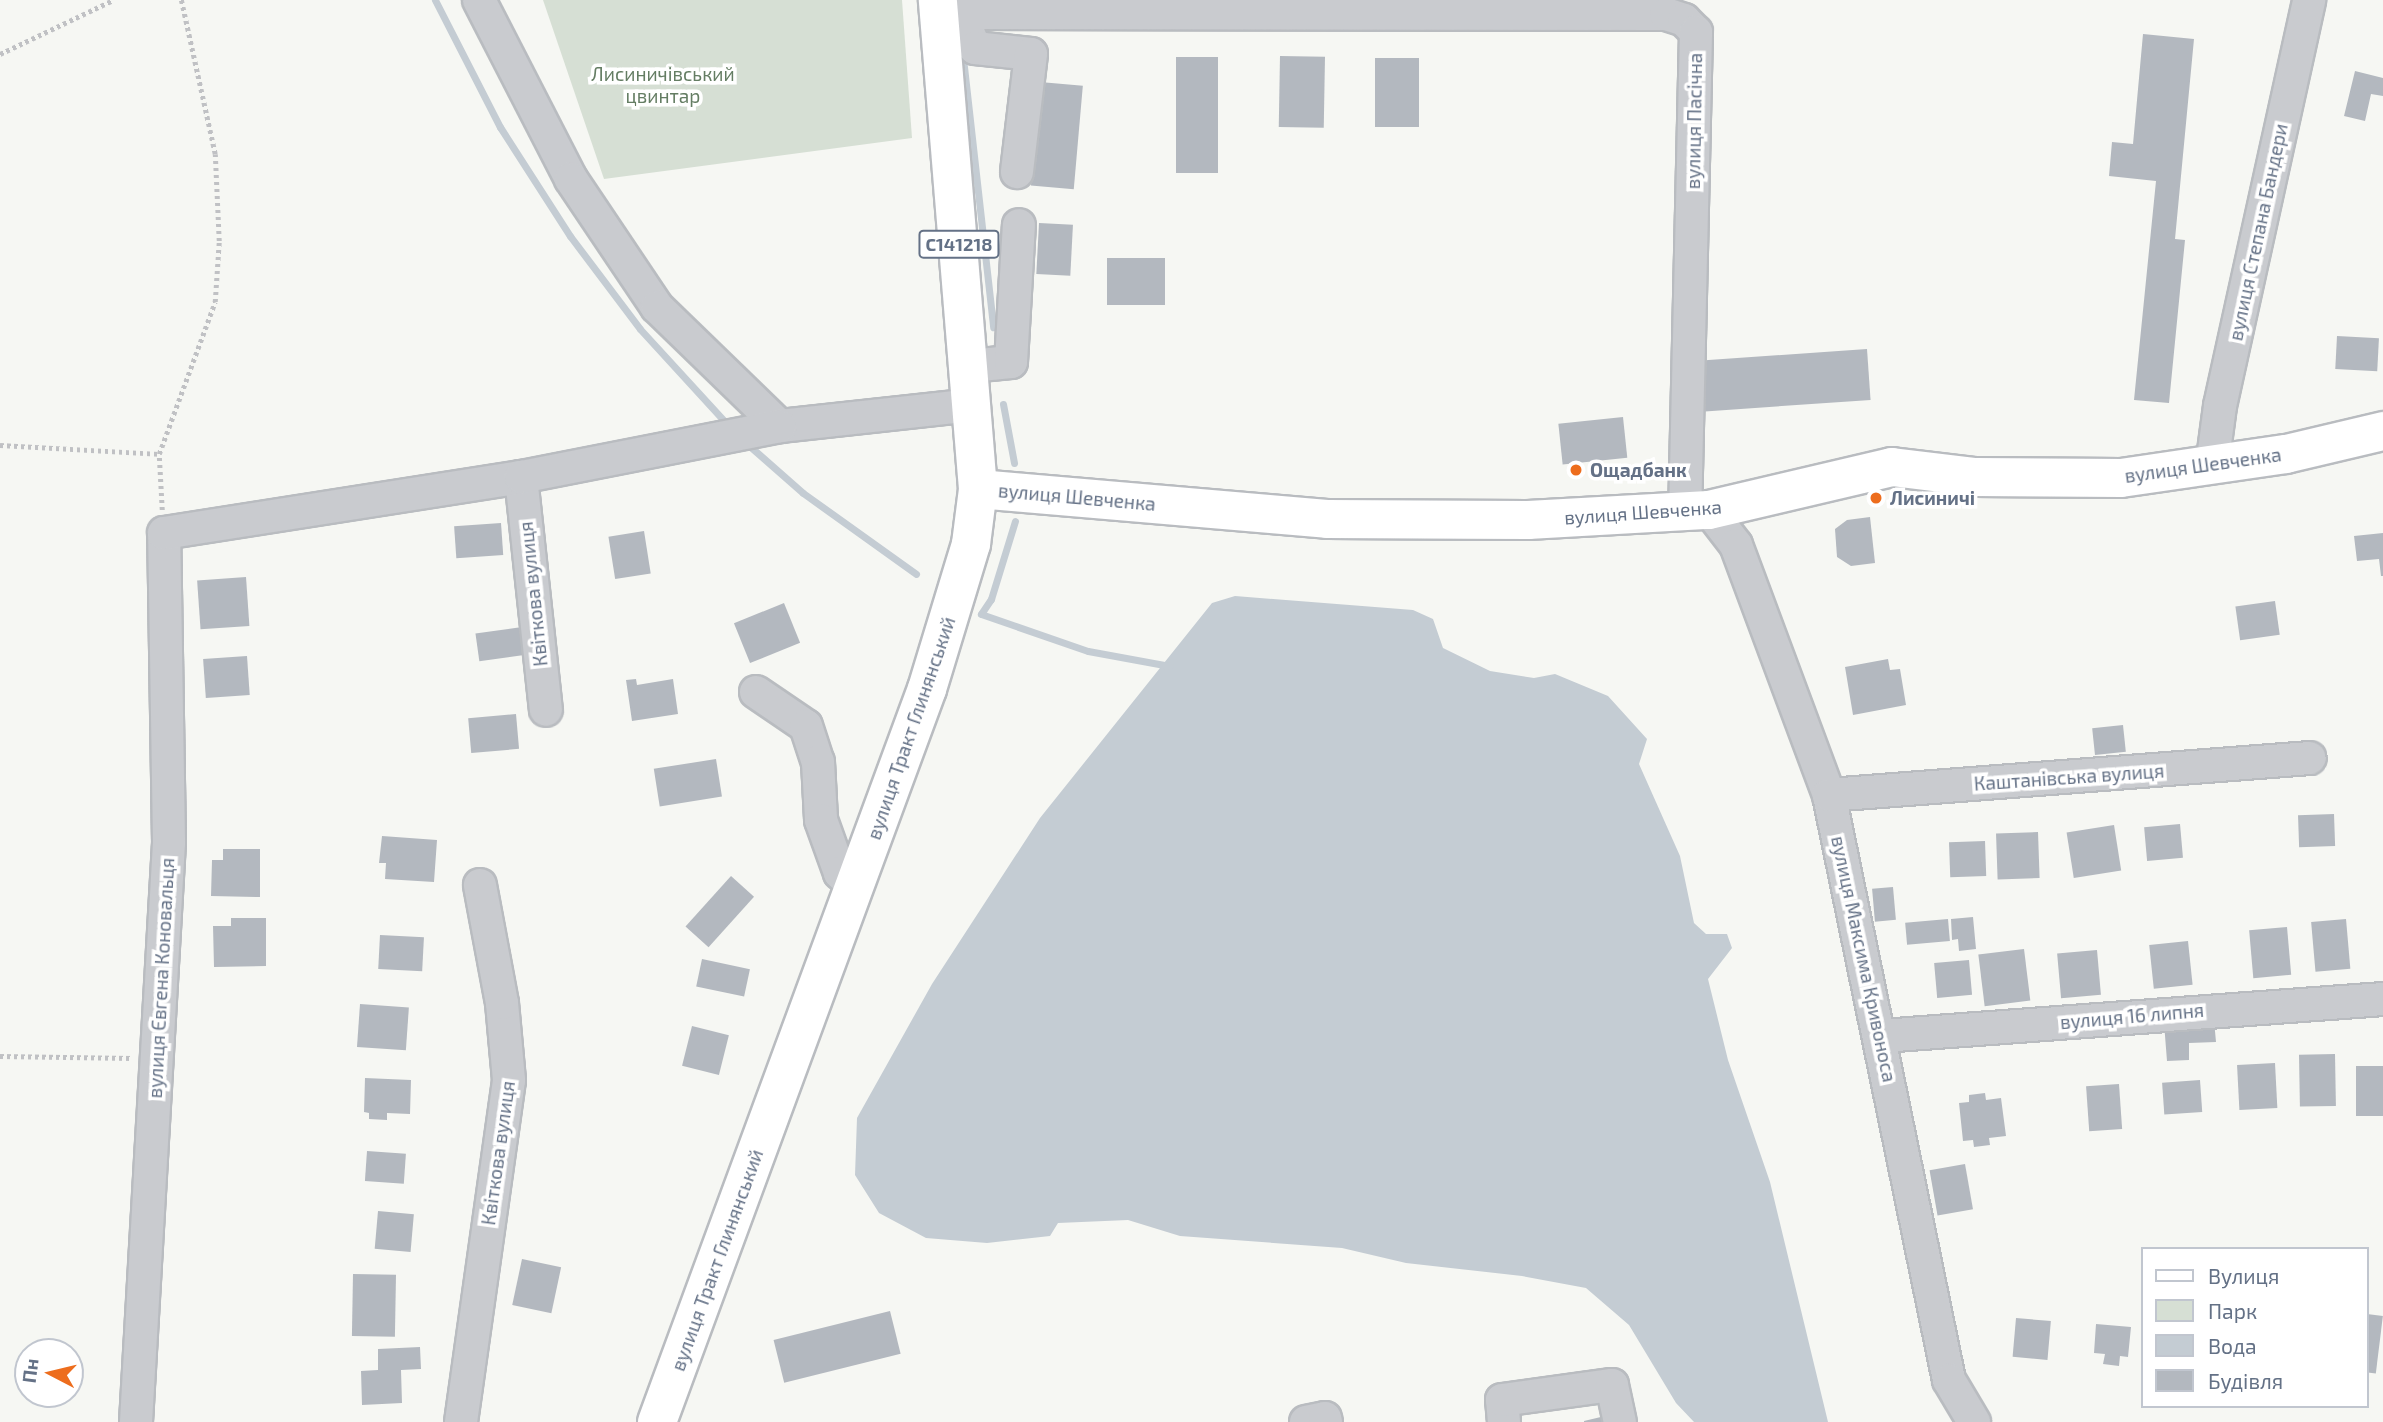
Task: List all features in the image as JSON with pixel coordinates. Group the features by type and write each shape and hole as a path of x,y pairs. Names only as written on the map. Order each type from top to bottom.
{"main road":[{"name":"вулиця Тракт Глинянський","path":"657,1422 927,689 971,544 978,489 945,10"},
{"name":"вулиця Шевченка","path":"978,489 1327,519 1528,520 1697,511 1892,467 1975,477 2121,478 2212,466 2383,431"}],"street":[{"path":"479,0 571,179 657,307 765,428"},
{"name":"вулиця Степана Бандери","path":"2212,466 2220,406 2309,0"},
{"path":"945,10 975,48 1031,54 1017,172"},
{"name":"вулиця Пасічна","path":"945,10 1666,14 1686,10 1696,32 1697,511"},
{"path":"970,366 1011,362 1019,225"},
{"path":"164,533 521,477 765,428 972,405"},
{"name":"Квіткова вулиця","path":"521,477 546,710"},
{"name":"вулиця Максима Кривоноса","path":"1697,511 1736,545 1829,795 1882,1036 1949,1380 1974,1422"},
{"name":"вулиця Євгена Коновальця","path":"136,1422 169,842 164,533"},
{"path":"756,692 806,726 818,762 821,820 840,873 856,886"},
{"name":"Каштанівська вулиця","path":"1829,795 2310,758"},
{"name":"Квіткова вулиця","path":"461,1422 509,1080 502,1003 480,886"},
{"name":"вулиця 16 липня","path":"1882,1036 2383,999"},
{"path":"1504,1422 1502,1400 1612,1385 1620,1422"},
{"path":"1306,1422 1325,1418 1326,1422"}],"path":[{"path":"0,54 113,0"},
{"path":"164,533 159,454 215,302 219,241 215,154 181,0"},
{"path":"0,444 159,454"},
{"path":"0,1056 156,1059"}],"green space":[{"name":"Лисиничівський цвинтар","path":"543,0 902,0 912,138 604,179"}],"water":[{"path":"1235,596 1413,610 1433,619 1443,648 1490,671 1534,678 1555,674 1608,696 1647,739 1639,764 1680,856 1694,923 1706,934 1727,934 1732,948 1708,979 1728,1060 1770,1182 1828,1422 1694,1422 1676,1403 1629,1325 1586,1288 1522,1276 1406,1263 1342,1248 1180,1236 1128,1220 1058,1223 1050,1236 987,1243 926,1238 879,1213 855,1175 857,1118 932,984 1040,818 1212,603"}],"building":[{"path":"2143,34 2194,39 2175,239 2185,240 2169,403 2134,400 2156,181 2109,176 2112,142 2133,144"},
{"path":"1280,56 1325,57 1324,128 1279,127"},
{"path":"1176,57 1218,57 1218,173 1176,173"},
{"path":"1375,58 1419,58 1419,127 1375,127"},
{"path":"2355,71 2383,78 2383,96 2371,94 2365,121 2344,116"},
{"path":"1040,82 1083,86 1074,189 1031,186"},
{"path":"1039,223 1073,225 1070,276 1036,274"},
{"path":"1107,258 1165,258 1165,305 1107,305"},
{"path":"2337,336 2379,338 2377,371 2335,369"},
{"path":"1867,349 1871,400 1705,411 1701,361"},
{"path":"1623,417 1627,458 1563,465 1558,424"},
{"path":"1870,517 1875,563 1851,566 1837,557 1835,529 1847,520"},
{"path":"501,523 503,555 456,558 454,526"},
{"path":"644,531 651,573 615,579 608,537"},
{"path":"2383,533 2381,576 2379,559 2357,561 2354,536"},
{"path":"246,577 249,626 201,629 197,580"},
{"path":"2275,601 2280,635 2240,640 2235,607"},
{"path":"784,603 800,643 750,663 734,623"},
{"path":"522,627 526,655 479,661 475,634"},
{"path":"247,656 250,695 206,698 203,659"},
{"path":"1888,659 1890,670 1900,669 1906,705 1853,715 1845,667"},
{"path":"636,679 637,685 673,679 678,714 632,721 626,680"},
{"path":"516,714 519,749 471,753 468,718"},
{"path":"2123,725 2126,752 2095,755 2092,728"},
{"path":"716,759 722,797 660,806 654,769"},
{"path":"2334,814 2335,846 2299,847 2298,815"},
{"path":"2180,824 2183,858 2147,861 2144,827"},
{"path":"2114,825 2121,870 2074,878 2067,833"},
{"path":"2038,832 2040,878 1998,879 1996,833"},
{"path":"382,836 437,840 434,882 385,879 386,863 379,863"},
{"path":"1985,841 1986,876 1950,877 1949,842"},
{"path":"223,849 260,849 260,897 211,896 212,860 223,860"},
{"path":"731,876 754,897 709,947 685,927"},
{"path":"1893,887 1896,920 1875,922 1872,889"},
{"path":"1973,917 1976,949 1959,951 1958,939 1952,940 1951,919"},
{"path":"231,918 266,918 266,966 214,967 213,926 231,926"},
{"path":"1948,919 1950,941 1907,945 1905,923"},
{"path":"2346,919 2350,969 2315,972 2311,922"},
{"path":"2287,927 2291,975 2253,978 2249,930"},
{"path":"380,935 424,937 422,971 378,969"},
{"path":"2188,941 2193,985 2154,989 2149,945"},
{"path":"2024,949 2030,1001 1985,1006 1978,955"},
{"path":"2097,950 2101,995 2061,998 2057,953"},
{"path":"702,959 750,969 744,997 696,986"},
{"path":"1969,960 1972,995 1937,998 1934,963"},
{"path":"360,1004 409,1007 406,1050 357,1047"},
{"path":"2214,1020 2216,1042 2189,1043 2189,1060 2167,1061 2164,1023"},
{"path":"692,1026 729,1035 719,1075 682,1066"},
{"path":"2335,1054 2336,1106 2300,1107 2299,1055"},
{"path":"2275,1063 2277,1108 2239,1110 2237,1065"},
{"path":"2356,1066 2383,1066 2383,1116 2356,1116"},
{"path":"365,1078 411,1080 410,1114 387,1113 387,1120 369,1119 369,1113 364,1112"},
{"path":"2200,1080 2202,1112 2164,1115 2162,1083"},
{"path":"2119,1084 2122,1129 2089,1131 2086,1086"},
{"path":"1985,1093 1986,1100 2001,1098 2006,1136 1989,1138 1990,1145 1974,1147 1973,1140 1963,1141 1959,1103 1969,1102 1969,1095"},
{"path":"367,1151 406,1154 404,1184 365,1181"},
{"path":"1965,1164 1973,1209 1938,1216 1930,1170"},
{"path":"378,1211 414,1214 411,1252 375,1249"},
{"path":"522,1259 561,1267 551,1313 512,1305"},
{"path":"353,1274 396,1275 395,1337 352,1336"},
{"path":"890,1311 901,1354 784,1383 774,1340"},
{"path":"2369,1314 2383,1316 2376,1374 2369,1373"},
{"path":"2016,1318 2051,1321 2047,1360 2013,1357"},
{"path":"2096,1324 2131,1327 2128,1357 2120,1356 2119,1366 2103,1364 2105,1354 2094,1353"},
{"path":"420,1347 421,1369 401,1370 402,1403 362,1405 361,1371 378,1370 378,1349"},
{"path":"1605,1416 1607,1422 1584,1422 1584,1421"}],"waterway":[{"path":"435,0 500,127 570,236 640,329 729,426"},
{"path":"962,49 993,327"},
{"path":"1003,404 1014,463"},
{"path":"745,442 803,493 916,574"},
{"path":"1015,521 991,599 981,614 1088,651 1170,666"}],"place":[{"name":"Ощадбанк","path":"1576,470"},
{"name":"Лисиничі","path":"1876,498"}]}
